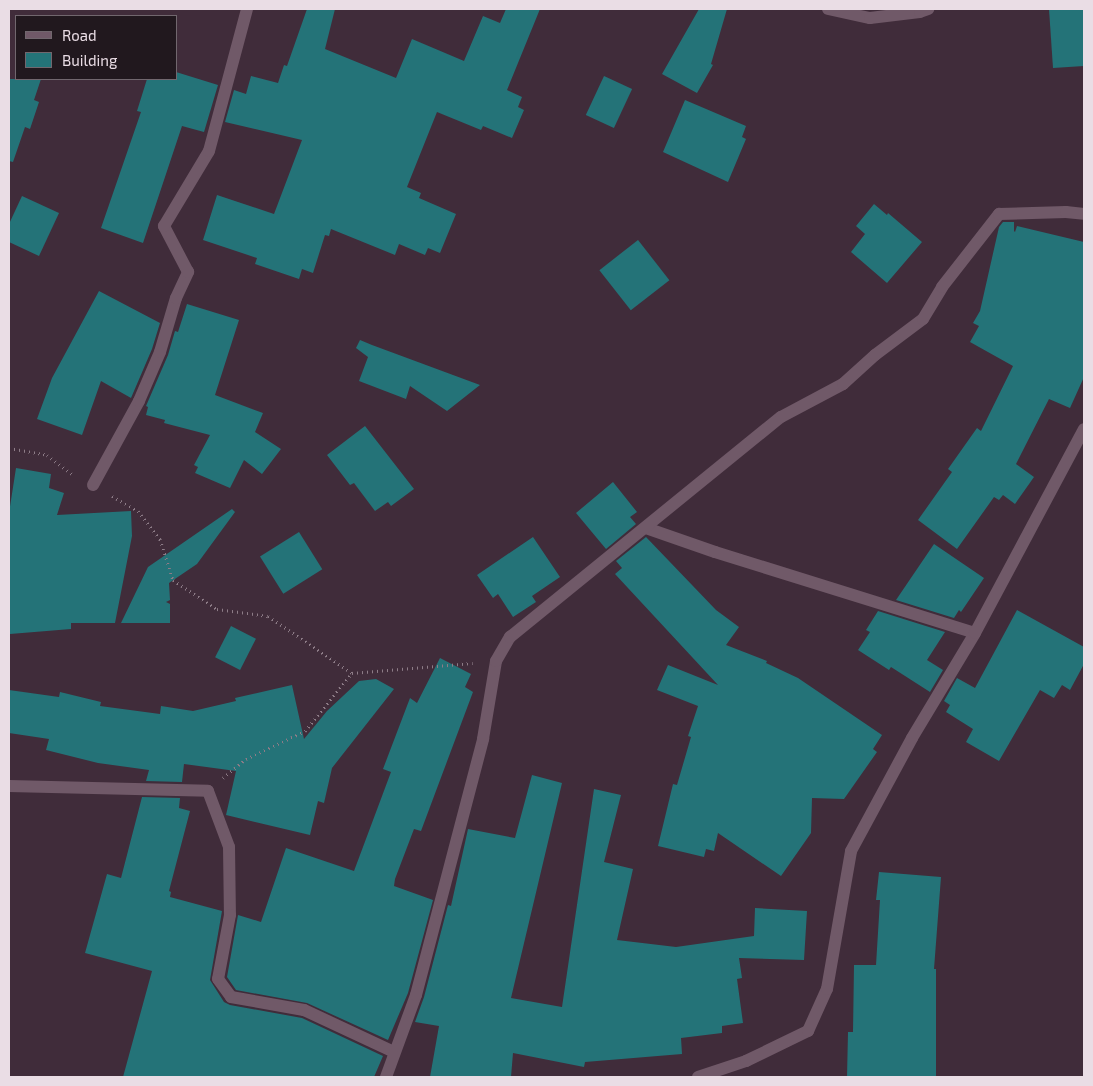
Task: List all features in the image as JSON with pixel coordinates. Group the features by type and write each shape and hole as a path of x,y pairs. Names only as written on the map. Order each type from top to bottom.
{"street":[{"path":"92,485 139,401 160,352 176,298 188,272 164,226 209,151 247,9"},
{"path":"828,9 870,18 920,12 928,9"},
{"path":"386,1077 416,995 484,739 496,661 510,637 781,417 843,384 875,355 923,319 942,287 999,214 1066,212 1084,214"},
{"path":"698,1077 746,1061 808,1031 827,989 851,851 912,738 975,633 1084,430"},
{"path":"646,528 715,552 975,633"},
{"path":"9,786 208,791 229,847 230,915 218,979 226,991 231,997 304,1010 394,1052"}],"path":[{"path":"9,448 47,455 92,485 138,511 160,538 173,580 217,609 268,616 352,673 496,661"},
{"path":"208,791 246,759 305,730 352,673"}],"building":[{"path":"307,9 335,9 325,49 396,78 412,39 464,61 483,16 500,23 506,9 540,9 507,90 522,97 518,107 524,110 512,138 483,126 481,130 437,112 407,187 421,193 419,198 456,214 440,253 428,248 425,255 399,244 395,255 331,229 329,236 325,235 313,273 302,269 299,279 255,264 257,258 203,240 217,195 274,214 302,140 225,122 234,90 246,94 251,76 278,83 284,65 287,66"},
{"path":"699,9 727,9 711,64 713,65 697,93 662,74"},
{"path":"1049,9 1084,9 1084,66 1053,68"},
{"path":"178,73 218,85 204,132 182,126 143,243 101,228 141,112 137,111 147,80 178,80"},
{"path":"604,76 632,89 614,128 586,115"},
{"path":"9,79 41,80 34,100 39,102 30,129 25,127 13,162 9,161"},
{"path":"685,100 746,126 742,137 746,139 728,182 663,152"},
{"path":"22,196 59,213 39,256 9,242 9,224"},
{"path":"874,204 887,215 888,213 922,242 887,283 851,252 865,234 856,226"},
{"path":"1003,222 1014,222 1015,232 1017,226 1084,242 1084,377 1070,408 1049,399 1016,464 1034,477 1015,504 1003,495 999,500 994,497 957,549 918,520 952,472 948,469 977,428 981,431 1013,366 970,342 979,326 973,323 980,311 999,227"},
{"path":"638,240 669,280 631,310 599,270"},
{"path":"99,291 160,323 152,349 131,398 101,381 82,435 37,419 52,378"},
{"path":"187,304 239,320 215,395 263,413 255,432 281,449 262,474 244,460 230,488 195,473 198,467 194,465 210,435 164,423 165,420 146,415 148,407 146,406 168,355 175,331 178,332"},
{"path":"360,340 480,385 447,411 410,386 406,399 359,381 368,357 356,348"},
{"path":"365,426 414,489 391,506 388,502 375,511 354,483 350,485 327,455"},
{"path":"16,468 51,474 49,488 64,493 57,515 131,511 132,536 115,623 71,623 71,629 10,634 9,513"},
{"path":"613,482 637,512 630,517 636,524 606,549 576,513"},
{"path":"232,509 235,512 197,564 169,583 170,600 166,602 170,604 170,623 121,623 148,567"},
{"path":"299,532 322,569 283,594 260,556"},
{"path":"533,537 560,577 532,596 536,602 513,617 498,594 493,598 477,575"},
{"path":"646,537 716,610 739,627 726,645 767,661 766,663 798,678 882,735 873,749 877,752 844,799 812,798 811,833 781,876 718,833 714,851 706,849 704,857 658,846 673,784 677,785 691,737 688,736 698,706 657,690 668,665 718,685 615,574 622,568 616,561"},
{"path":"934,544 984,578 961,612 959,610 954,618 896,600"},
{"path":"1017,610 1084,647 1084,664 1070,690 1062,685 1054,698 1040,690 999,761 966,742 973,729 946,712 950,705 944,701 957,678 975,688"},
{"path":"878,611 945,632 927,660 943,670 930,692 891,667 889,670 858,650 870,632 866,630"},
{"path":"231,626 256,639 240,670 215,657"},
{"path":"440,658 471,674 465,687 473,692 421,831 414,829 395,879 394,886 433,900 408,993 388,1040 307,1003 236,990 227,977 238,915 261,922 286,848 354,871 391,772 383,769 410,698 417,703"},
{"path":"376,679 394,689 332,768 324,803 318,801 310,835 226,815 236,771 184,764 182,782 146,781 149,770 98,763 46,750 49,739 9,733 9,690 59,697 60,692 101,702 100,706 160,714 161,706 193,711 236,701 235,698 292,685 304,739 327,711 359,681"},
{"path":"532,775 562,783 511,998 562,1007 594,789 621,795 604,862 633,869 617,940 676,947 754,936 755,908 807,911 804,960 739,958 742,978 737,979 743,1023 722,1026 722,1033 681,1038 682,1054 585,1062 584,1067 513,1053 511,1077 430,1077 439,1026 415,1022 424,997 448,905 451,906 468,829 515,838"},
{"path":"142,797 180,798 179,808 190,811 169,891 171,892 170,897 222,911 210,980 224,1002 230,1005 302,1018 383,1056 374,1077 123,1077 152,971 85,953 107,874 121,878"},
{"path":"879,872 941,877 934,969 936,969 936,1077 847,1077 848,1032 853,1032 854,965 876,965 880,900 876,900"}]}
